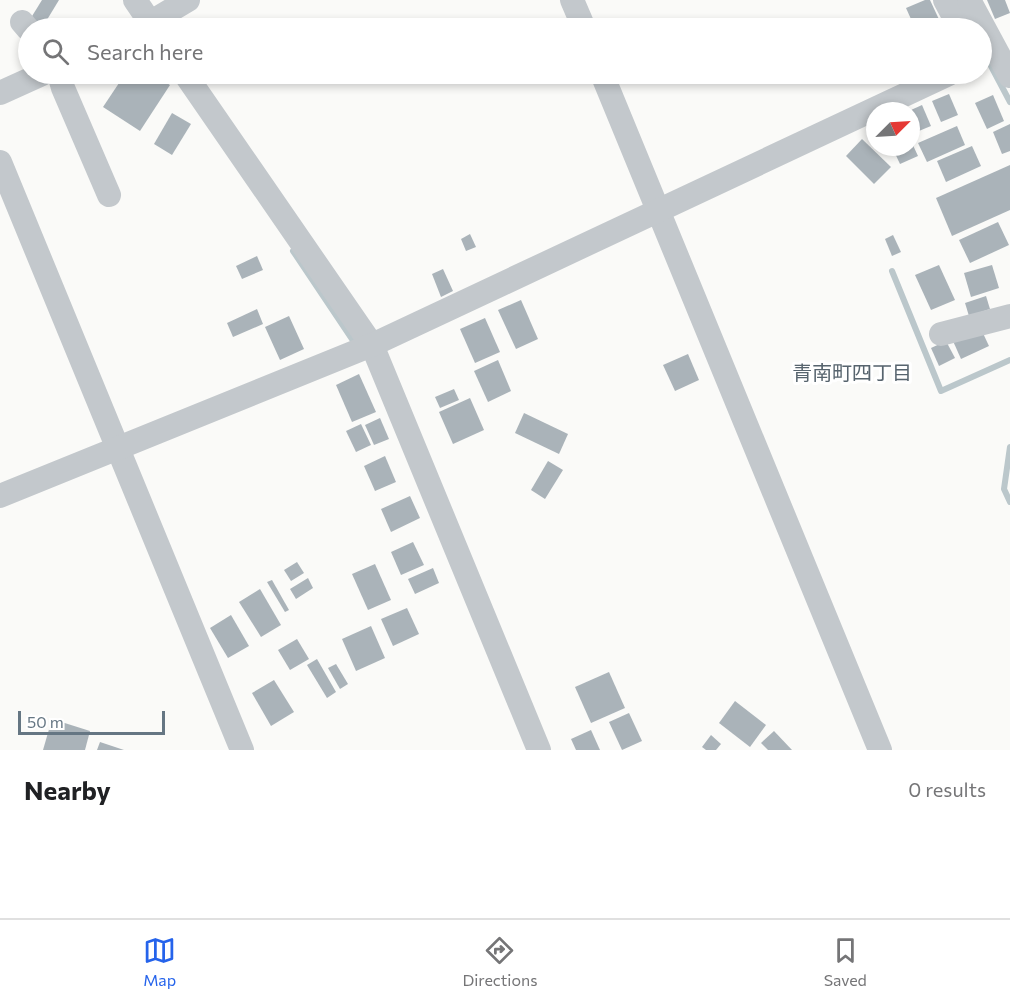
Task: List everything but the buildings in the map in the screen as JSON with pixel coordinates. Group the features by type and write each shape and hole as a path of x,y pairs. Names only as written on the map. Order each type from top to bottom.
{"street":[{"path":"135,0 144,18"},
{"path":"162,18 188,0"},
{"path":"572,0 580,18"},
{"path":"945,0 955,18"},
{"path":"969,0 979,18"},
{"path":"996,50 1010,76"},
{"path":"0,93 20,84"},
{"path":"62,84 109,195"},
{"path":"192,84 372,345 539,750"},
{"path":"606,84 880,750"},
{"path":"0,496 372,345 928,84"},
{"path":"0,162 242,750"},
{"path":"940,334 1010,316"}],"waterway":[{"path":"992,68 1010,102"},
{"path":"293,251 356,345"},
{"path":"892,271 941,391 1010,360"},
{"path":"1010,447 1004,489 1010,502"}],"district":[{"name":"青南町四丁目","path":"852,373"}]}
